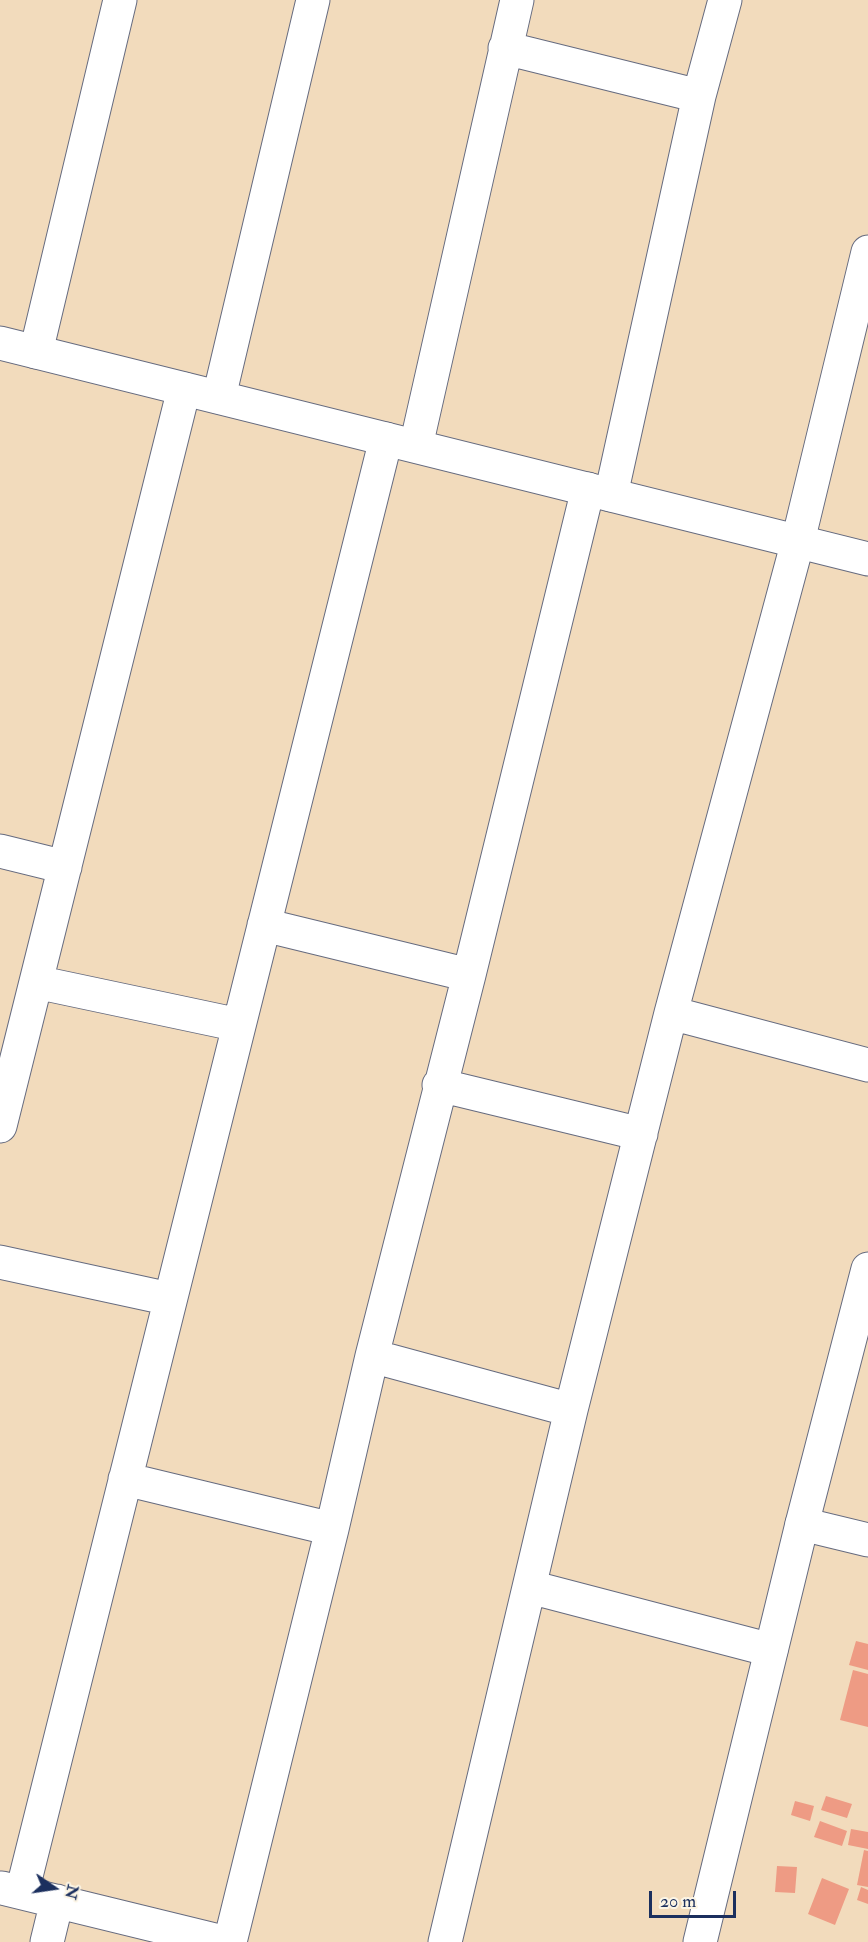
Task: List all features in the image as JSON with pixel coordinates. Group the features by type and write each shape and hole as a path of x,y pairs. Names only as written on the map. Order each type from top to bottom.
{"street":[{"path":"36,352 120,0"},
{"path":"219,397 313,0"},
{"path":"222,1942 11,1890 125,1479 264,925 401,443 517,0"},
{"path":"230,1942 439,1085 600,492 725,0"},
{"path":"506,48 699,96"},
{"path":"445,1942 571,1410 671,1013 798,541 868,252"},
{"path":"0,343 868,559"},
{"path":"0,1126 184,389"},
{"path":"0,851 65,867"},
{"path":"264,925 469,975"},
{"path":"36,982 238,1025"},
{"path":"671,1013 868,1065"},
{"path":"439,1085 641,1134"},
{"path":"0,1262 170,1299"},
{"path":"700,1942 802,1524 868,1269"},
{"path":"372,1356 571,1410"},
{"path":"125,1479 332,1529"},
{"path":"802,1524 868,1540"},
{"path":"530,1587 771,1650"},
{"path":"47,1942 57,1901"}],"building":[{"path":"856,1641 868,1644 868,1670 849,1665"},
{"path":"853,1670 868,1674 868,1727 840,1720"},
{"path":"826,1796 852,1804 847,1818 821,1810"},
{"path":"795,1801 814,1806 810,1821 791,1815"},
{"path":"820,1821 847,1831 842,1846 814,1837"},
{"path":"851,1829 868,1832 868,1849 848,1845"},
{"path":"864,1850 868,1851 868,1887 857,1885"},
{"path":"777,1866 797,1867 795,1893 775,1892"},
{"path":"822,1878 849,1889 835,1925 808,1914"},
{"path":"861,1887 868,1890 868,1904 857,1900"}]}
